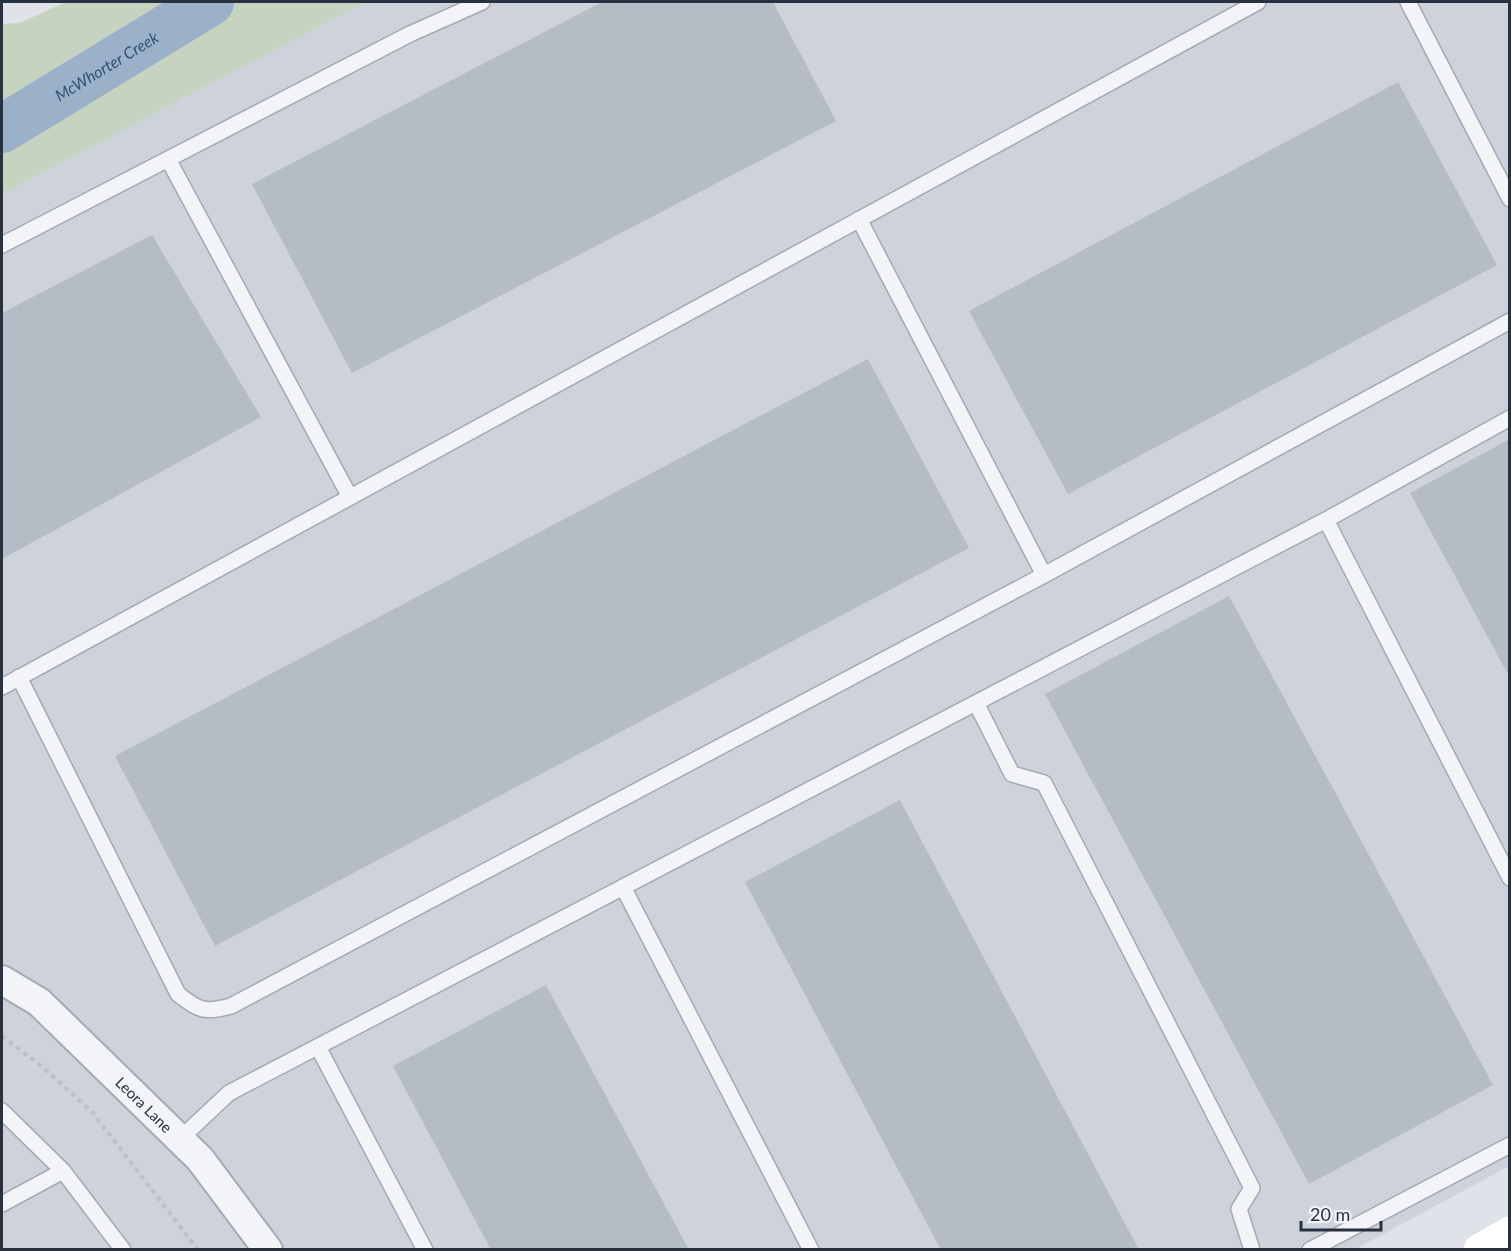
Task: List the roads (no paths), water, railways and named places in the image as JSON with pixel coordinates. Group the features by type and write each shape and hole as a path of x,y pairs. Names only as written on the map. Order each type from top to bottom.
{"main road":[{"path":"1480,1250 1509,1233"}],"street":[{"name":"Leora Lane","path":"2,980 39,1002 200,1159 268,1250"}],"lane":[{"path":"2,245 410,34 482,2"},
{"path":"2,687 1258,2"},
{"path":"1408,2 1509,199"},
{"path":"168,159 350,497"},
{"path":"859,219 1044,575"},
{"path":"19,677 178,994 195,1008 211,1011 231,1006 1044,575 1509,321"},
{"path":"180,1139 229,1094 1326,520 1509,418"},
{"path":"1326,520 1509,879"},
{"path":"976,703 1012,774 1044,783 1252,1188 1239,1209 1252,1250"},
{"path":"623,887 811,1250"},
{"path":"318,1047 425,1250"},
{"path":"2,1111 63,1171 123,1250"},
{"path":"1310,1250 1509,1145"},
{"path":"2,1204 63,1171"}],"waterway":[{"name":"McWhorter Creek","path":"2,129 210,2"}]}
